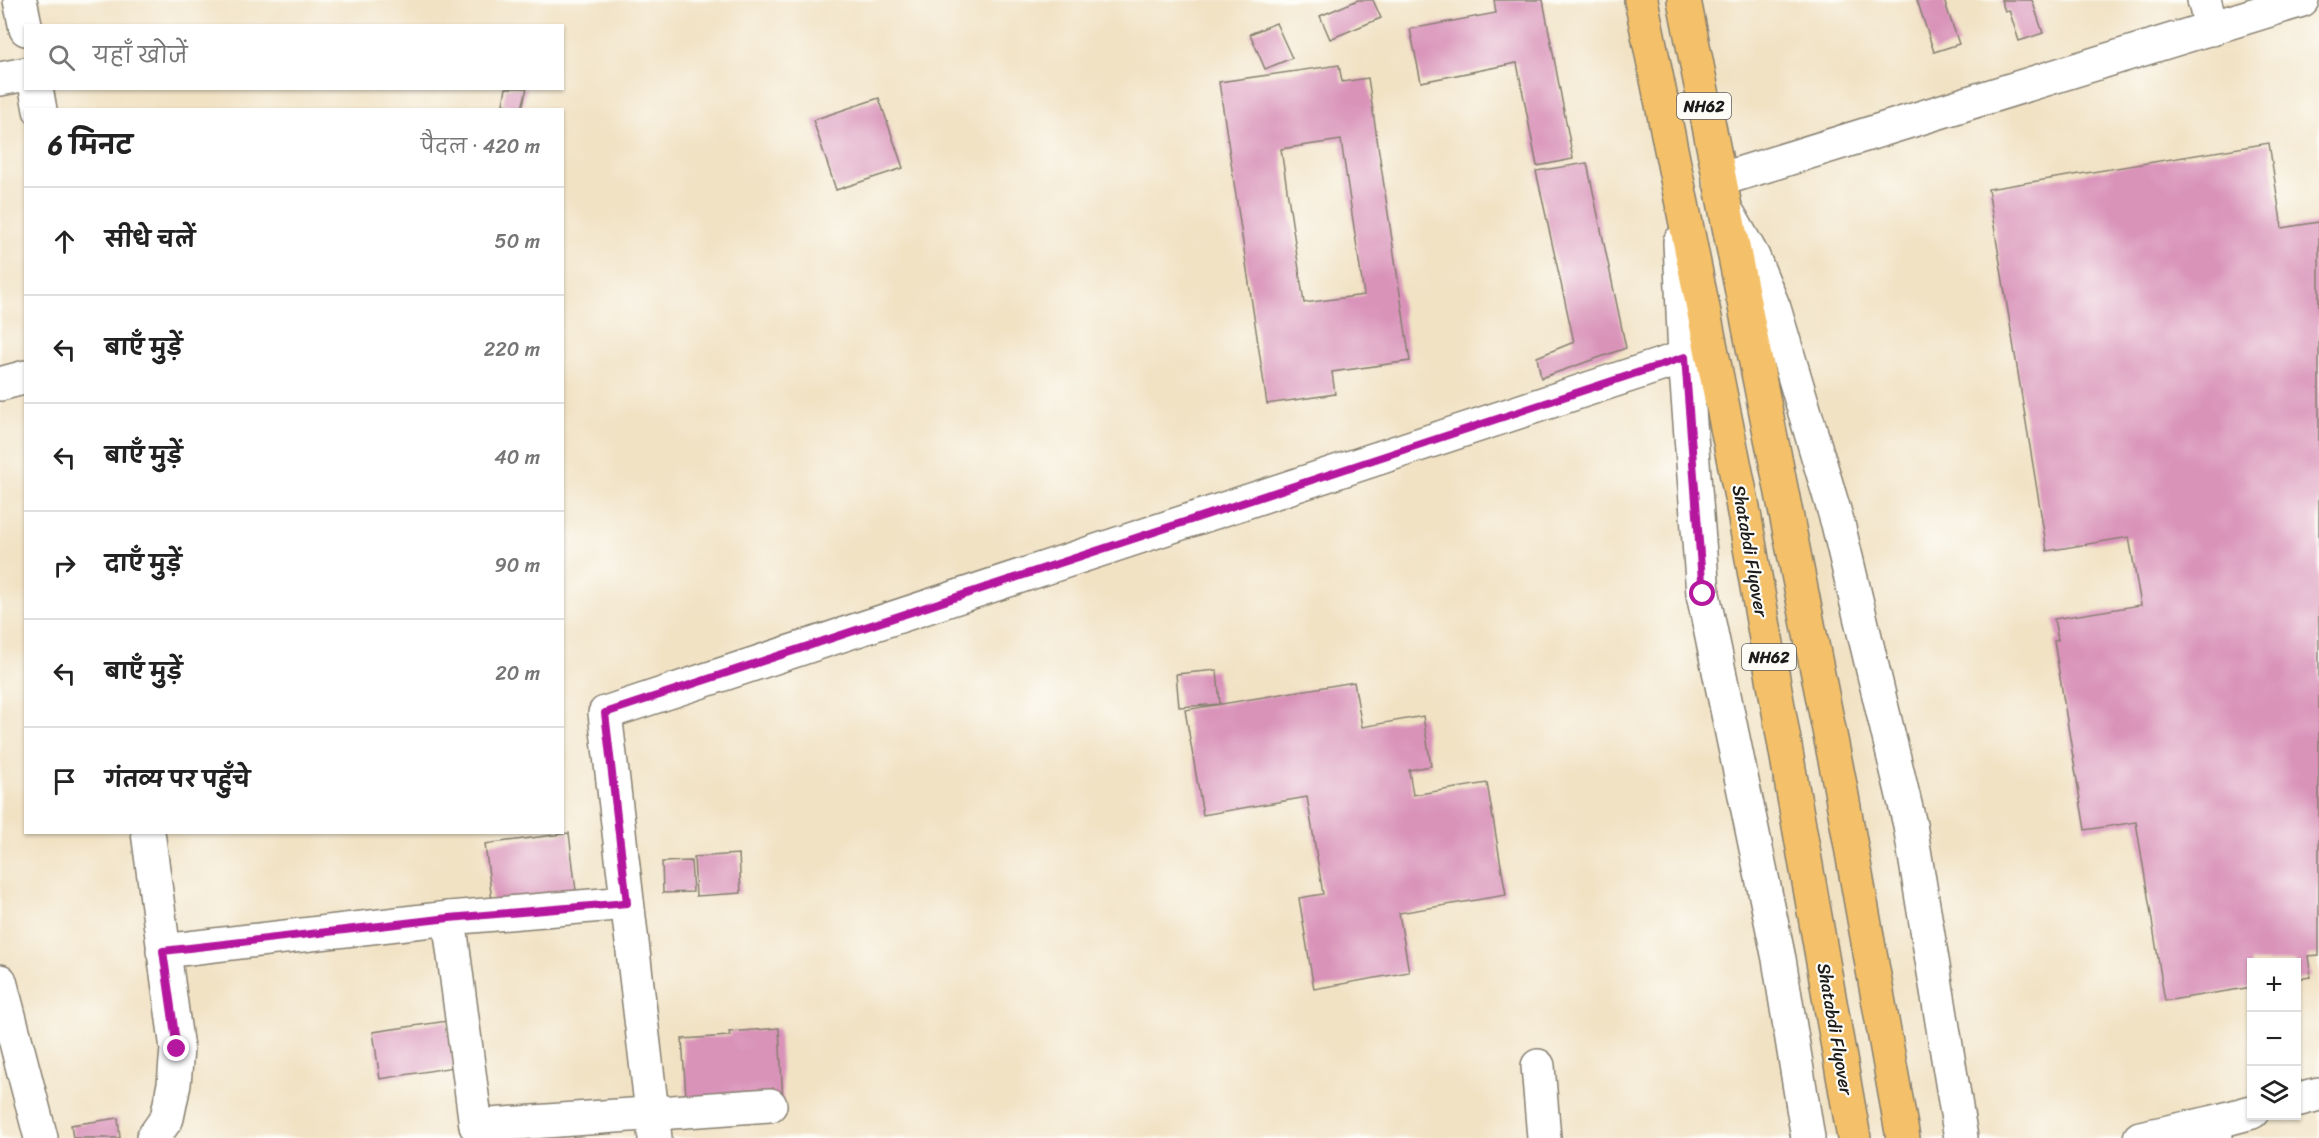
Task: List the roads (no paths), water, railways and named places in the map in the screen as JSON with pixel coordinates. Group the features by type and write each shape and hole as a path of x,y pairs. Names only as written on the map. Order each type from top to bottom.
{"highway":[{"name":"NH62","path":"1641,0 1676,178"},
{"name":"NH62","path":"1684,0 1840,785 1903,1138"},
{"name":"Shatabdi Flyover","path":"1676,178 1742,502 1854,1138"}],"street":[{"path":"20,0 25,24"},
{"path":"1961,1138 1910,825 1838,524 1774,308 1753,257 1723,196 2208,14 2302,0"},
{"path":"0,79 24,74"},
{"path":"36,90 40,108"},
{"path":"1676,178 1685,357 1703,594 1779,959 1808,1138"},
{"path":"654,1126 605,713 1685,357"},
{"path":"0,384 24,378"},
{"path":"148,834 177,1049 174,1084 166,1118 153,1138"},
{"path":"163,951 449,918 627,903"},
{"path":"449,918 476,1126 654,1126 770,1105"},
{"path":"0,981 41,1138"},
{"path":"1538,1066 1544,1138"},
{"path":"2301,1099 2319,1094"},
{"path":"2140,1138 2215,1130 2247,1114"}]}
